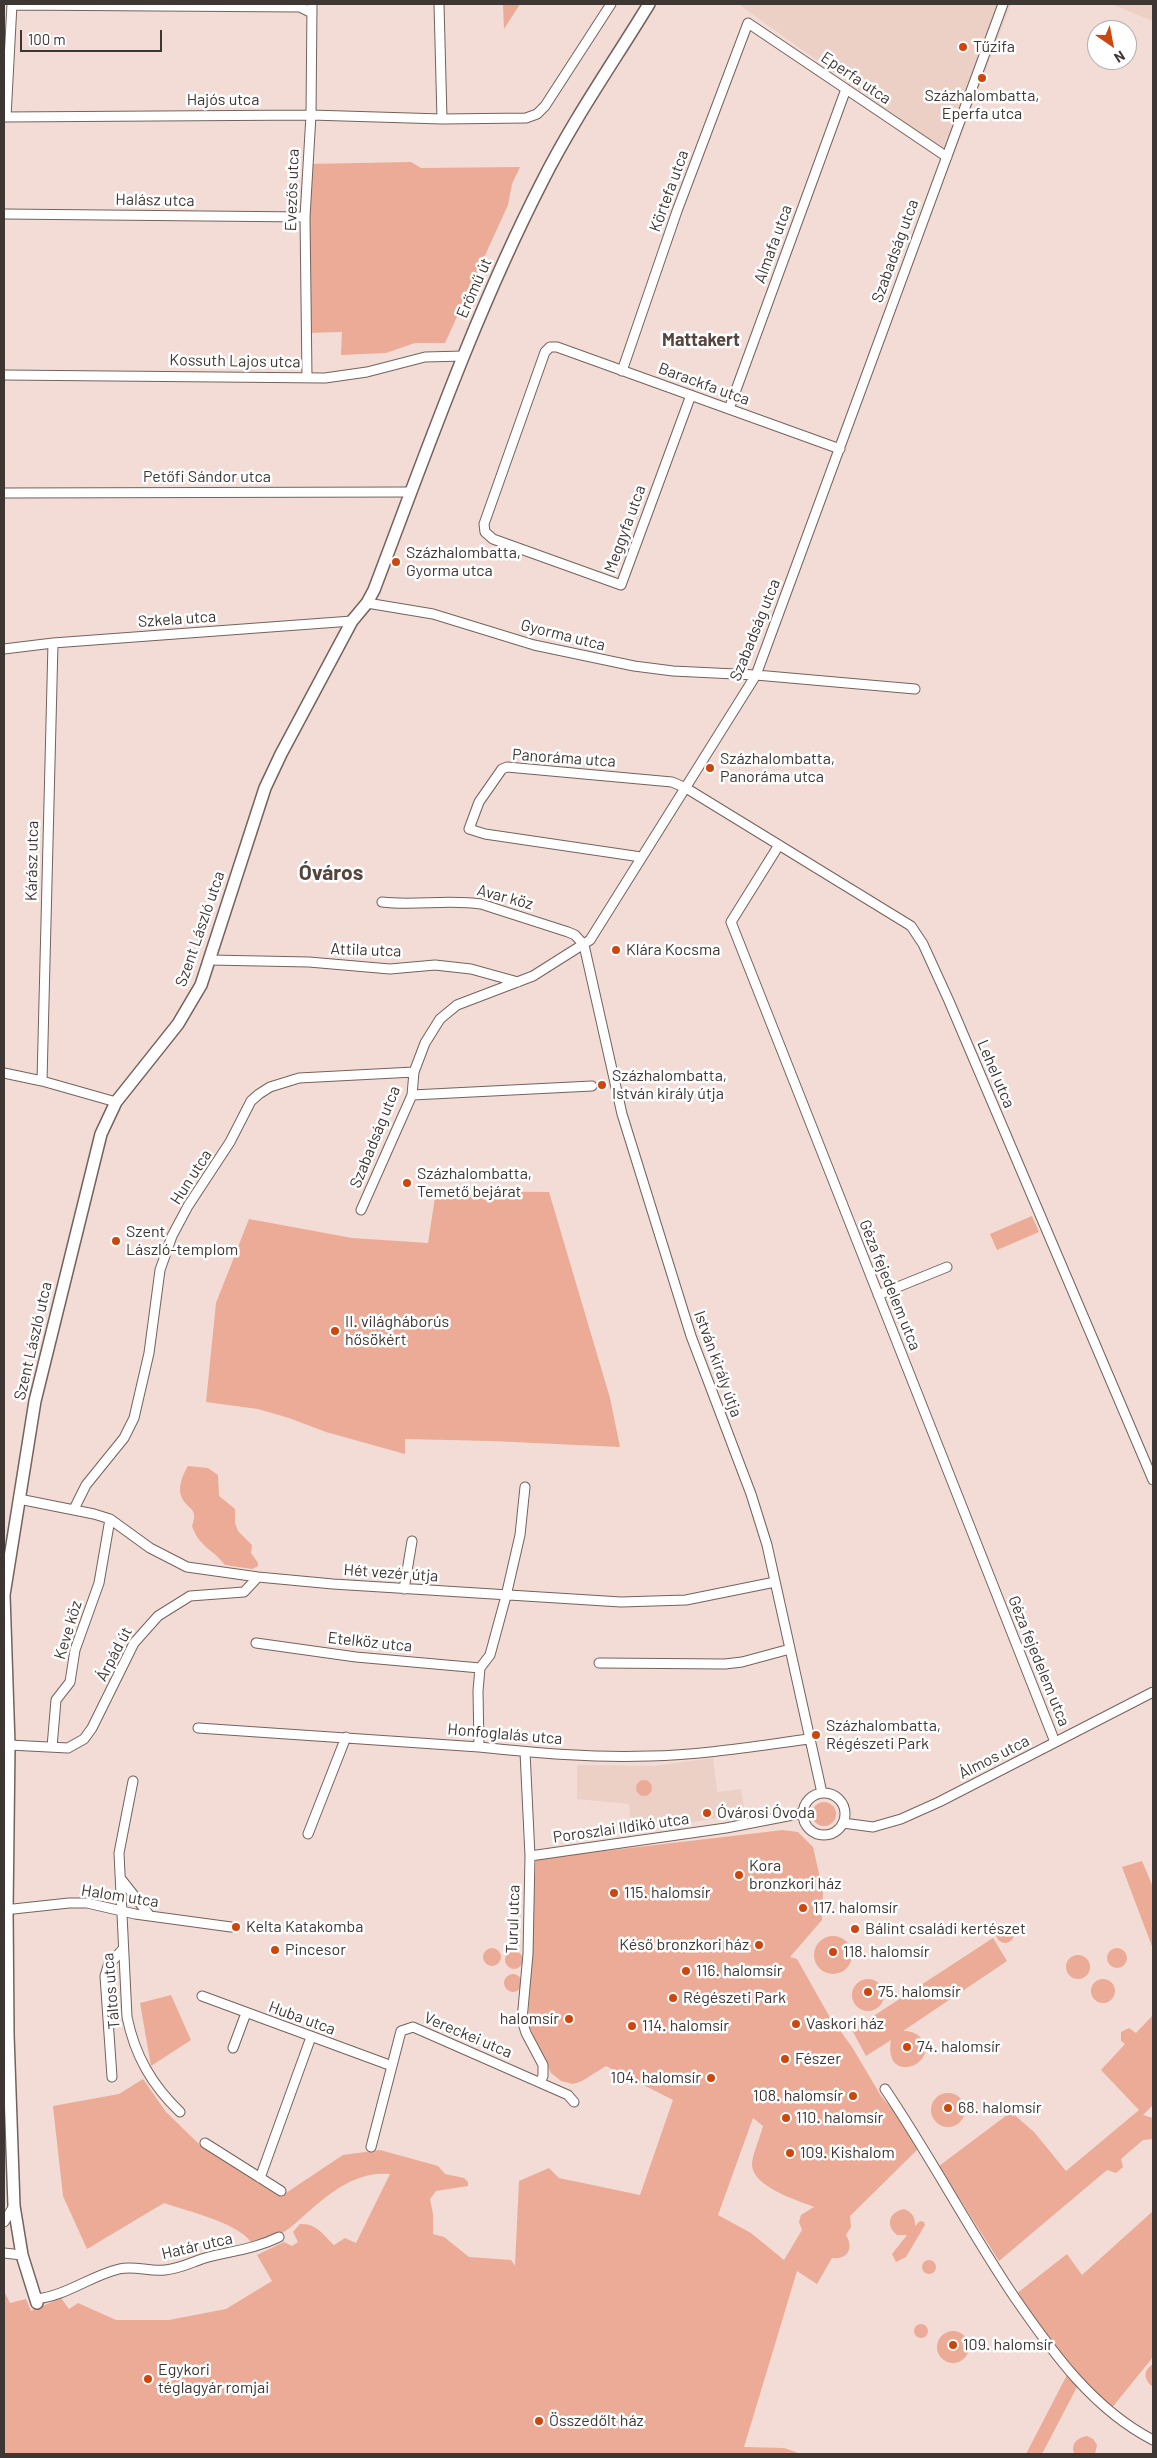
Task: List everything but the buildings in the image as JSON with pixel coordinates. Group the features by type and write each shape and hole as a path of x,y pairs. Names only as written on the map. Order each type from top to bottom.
{"street":[{"path":"5,117 12,4 312,8"},
{"path":"440,4 442,119"},
{"name":"Hajós utca","path":"5,117 311,115 442,119 526,118 537,114 611,4"},
{"name":"Erőmű út","path":"367,603 498,273 543,180 649,4"},
{"name":"Szabadság utca","path":"361,1210 412,1096 414,1072 432,1029 447,1012 469,999 533,976 584,945 598,930 641,857 756,675 1003,4"},
{"name":"Evezős utca","path":"307,378 305,217 311,115 312,8"},
{"name":"Eperfa utca","path":"748,23 947,156"},
{"name":"Körtefa utca","path":"622,371 677,211 748,23"},
{"name":"Almafa utca","path":"729,409 846,89"},
{"name":"Halász utca","path":"4,214 305,217"},
{"name":"Barackfa utca","path":"484,524 545,352 550,347 557,347 840,449"},
{"name":"Kossuth Lajos utca","path":"4,375 307,378 358,373 425,357 464,356"},
{"name":"Meggyfa utca","path":"484,524 485,532 493,539 621,584 691,395"},
{"name":"Petőfi Sándor utca","path":"4,493 410,492"},
{"name":"Gyorma utca","path":"367,603 433,614 534,645 587,657 673,671 756,675 914,689"},
{"name":"Szent László utca","path":"37,2301 22,2255 14,2206 5,1910 9,1745 4,1595 35,1400 59,1297 101,1134 116,1102 183,1018 201,985 265,788 281,754 352,622 367,603"},
{"name":"Szkela utca","path":"4,648 352,622"},
{"name":"Kárász utca","path":"42,1081 53,643"},
{"name":"Panoráma utca","path":"641,857 485,834 469,829 479,802 502,769 507,767 672,782 686,788"},
{"name":"Lehel utca","path":"686,788 900,918 911,926 918,935 953,1010 1153,1480"},
{"name":"Géza fejedelem utca","path":"779,845 731,922 1055,1742"},
{"name":"Avar köz","path":"382,902 404,904 467,902 481,904 568,932 575,935 584,945"},
{"name":"István király útja","path":"584,945 622,1114 696,1351 752,1494 767,1546 822,1793"},
{"name":"Attila utca","path":"210,960 309,962 390,969 435,965 471,968 518,982"},
{"name":"Hun utca","path":"74,1509 86,1485 124,1438 134,1418 144,1379 160,1270 165,1253 188,1206 230,1142 251,1101 270,1086 299,1078 414,1072"},
{"path":"4,1073 42,1081 116,1102"},
{"path":"412,1096 592,1086"},
{"path":"878,1295 947,1267"},
{"path":"479,1746 478,1691 480,1668 490,1655 506,1596 520,1535 525,1487"},
{"name":"Hét vezér útja","path":"19,1500 74,1509 110,1519 150,1548 187,1567 258,1577 404,1589 621,1602 678,1601 713,1596 775,1582"},
{"name":"Keve köz","path":"52,1747 56,1700 70,1682 75,1650 99,1583 110,1519"},
{"path":"404,1589 412,1541"},
{"name":"Árpád út","path":"9,1745 68,1748 84,1739 104,1707 134,1643 158,1616 190,1596 244,1592 258,1577"},
{"name":"Etelköz utca","path":"256,1644 356,1657 480,1668"},
{"path":"599,1663 725,1664 742,1662 790,1649"},
{"name":"Álmos utca","path":"843,1823 873,1826 901,1819 1153,1692"},
{"name":"Honfoglalás utca","path":"198,1728 479,1746 525,1752 651,1756 691,1754 809,1739"},
{"path":"308,1834 346,1737"},
{"name":"Turul utca","path":"525,1752 530,1856 528,1954 522,2020 526,2033 543,2066 543,2076 540,2082"},
{"name":"Táltos utca","path":"133,1781 121,1837 120,1911 127,2017 132,2042 142,2066 154,2084 180,2112"},
{"path":"822,1793 829,1794 840,1801 845,1812 843,1823 835,1832 822,1835 816,1834 806,1825 803,1813 807,1802 822,1793"},
{"name":"Poroszlai Ildikó utca","path":"530,1856 726,1828 803,1813"},
{"path":"120,1877 150,1916"},
{"name":"Halom utca","path":"5,1910 69,1903 101,1905 120,1911 231,1927"},
{"path":"112,2077 105,1976 108,1966 122,1950"},
{"name":"Huba utca","path":"202,1996 392,2066"},
{"path":"233,2048 246,2013"},
{"name":"Vereckei utca","path":"371,2147 401,2031 413,2027 568,2095 574,2102"},
{"path":"260,2178 311,2037"},
{"path":"885,2089 988,2258 1046,2344 1103,2408 1118,2420 1153,2440"},
{"path":"205,2143 281,2191"},
{"path":"4,2222 14,2206"},
{"name":"Határ utca","path":"37,2301 57,2295 84,2281 121,2268 154,2271 173,2269 205,2258 250,2249 279,2237"},
{"path":"4,2253 22,2255"}],"shaded area":[{"path":"503,4 520,4 504,29"},
{"path":"738,4 1011,4 953,157"},
{"path":"1111,4 1153,4 1153,21"},
{"path":"411,162 421,168 520,167 512,184 508,205 445,343 415,343 386,353 341,355 342,332 305,333 308,164"},
{"path":"436,1191 549,1192 610,1398 620,1447 405,1439 405,1454 326,1432 258,1409 206,1402 216,1303 249,1219 352,1238 428,1243"},
{"path":"1032,1216 1039,1232 997,1250 990,1234"},
{"path":"188,1466 208,1468 218,1475 219,1496 235,1509 235,1523 238,1531 252,1545 251,1553 258,1566 252,1569 225,1565 198,1539 192,1526 194,1520 193,1512 184,1502 180,1490 181,1481"},
{"path":"713,1758 717,1792 741,1789 745,1814 632,1831 629,1804 577,1799 577,1765 654,1766"},
{"path":"644,1780 652,1788 644,1796 636,1788"},
{"path":"824,1802 832,1806 836,1814 832,1822 824,1826 816,1822 812,1814 816,1806"},
{"path":"783,1830 798,1832 813,1847 823,1891 822,1920 790,1957 797,1959 828,2014 852,2047 881,2096 903,2121 918,2149 850,2216 851,2227 846,2235 849,2249 846,2255 832,2258 817,2284 797,2271 744,2447 784,2448 801,2454 4,2454 4,2291 10,2303 26,2299 31,2311 61,2298 69,2309 78,2303 116,2320 169,2320 226,2309 272,2281 257,2255 284,2242 292,2246 298,2242 293,2232 300,2224 311,2225 334,2245 345,2238 356,2243 390,2174 375,2174 361,2177 348,2183 324,2199 291,2227 253,2246 248,2238 227,2225 164,2203 87,2249 63,2196 53,2106 119,2094 143,2079 166,2112 202,2147 280,2197 343,2155 380,2150 438,2166 445,2174 464,2178 468,2182 468,2186 436,2191 430,2199 433,2214 433,2234 444,2237 469,2257 511,2260 515,2266 519,2181 549,2168 559,2178 640,2195 673,2100 606,2066 582,2081 573,2084 561,2081 551,2073 528,2024 536,1859","holes":["753,2118 763,2126 752,2164 754,2172 767,2186 777,2192 814,2207 801,2215 799,2222 802,2230 784,2260 751,2233 718,2215"]},
{"path":"1142,1861 1153,1887 1153,1949 1122,1867"},
{"path":"1001,1925 1009,1925 1014,1930 1012,1941 1001,1943 996,1938 996,1930"},
{"name":"118. halomsír","path":"833,1936 846,1942 852,1955 846,1968 833,1974 820,1968 814,1955 820,1942"},
{"path":"993,1938 1007,1961 903,2031 914,2033 923,2041 925,2050 923,2058 917,2064 901,2067 895,2063 891,2054 891,2040 866,2056 852,2030"},
{"path":"488,1948 496,1948 501,1953 499,1964 488,1966 483,1961 483,1953"},
{"path":"1117,1948 1124,1951 1127,1958 1124,1965 1117,1968 1110,1965 1107,1958 1110,1951"},
{"path":"510,1951 518,1951 523,1956 521,1967 510,1969 505,1964 505,1956"},
{"path":"1078,1955 1083,1956 1089,1962 1089,1972 1083,1978 1078,1979 1073,1978 1067,1972 1066,1967 1067,1962 1073,1956"},
{"path":"509,1974 517,1974 522,1979 520,1990 509,1992 504,1987 504,1979"},
{"name":"75. halomsír","path":"868,1979 880,1983 884,1995 880,2007 868,2011 856,2007 852,1995 856,1983"},
{"path":"1103,1979 1108,1980 1114,1986 1114,1996 1108,2002 1103,2003 1098,2002 1092,1996 1091,1991 1092,1986 1098,1980"},
{"path":"171,1995 191,2040 151,2066 140,2003"},
{"path":"1153,2015 1153,2105 1143,2115 1153,2118 1153,2139 1143,2140 1121,2159 1123,2167 1116,2173 1107,2170 999,2261 939,2166 1011,2112 1034,2132 1066,2171 1139,2110 1101,2070 1125,2044 1121,2041 1121,2032 1129,2028 1136,2033"},
{"name":"68. halomsír","path":"948,2093 955,2094 960,2098 964,2103 964,2117 960,2122 955,2126 948,2127 941,2126 936,2122 932,2117 931,2110 932,2103 936,2098 941,2094"},
{"path":"904,2209 913,2216 915,2226 920,2221 924,2222 925,2225 906,2257 896,2262 892,2254 907,2235 897,2235 891,2227 890,2219 895,2213"},
{"path":"1153,2211 1153,2357 1111,2409 1049,2341 1016,2294 1067,2254 1082,2275"},
{"path":"929,2260 934,2262 936,2267 934,2272 929,2274 924,2272 922,2267 924,2262"},
{"path":"921,2324 926,2326 928,2331 926,2336 921,2338 916,2336 914,2331 916,2326"},
{"name":"109. halomsír","path":"953,2331 965,2335 969,2347 965,2359 953,2363 941,2359 937,2347 941,2335"},
{"path":"1153,2364 1153,2387 1147,2381 1145,2375 1147,2369"},
{"path":"1068,2373 1078,2385 1042,2454 1026,2454"},
{"path":"1087,2436 1093,2439 1097,2445 1095,2454 1074,2454 1073,2447 1075,2442"}],"place":[{"name":"Tűzifa","path":"963,47"},
{"name":"Százhalombatta, Eperfa utca","path":"982,78"},
{"name":"Százhalombatta, Gyorma utca","path":"396,562"},
{"name":"Százhalombatta, Panoráma utca","path":"710,768"},
{"name":"Klára Kocsma","path":"616,950"},
{"name":"Százhalombatta, István király útja","path":"602,1085"},
{"name":"Százhalombatta, Temető bejárat","path":"407,1183"},
{"name":"Szent László-templom","path":"116,1241"},
{"name":"II. világháborús hősökért","path":"335,1331"},
{"name":"Százhalombatta, Régészeti Park","path":"816,1735"},
{"name":"Óvárosi Óvoda","path":"707,1813"},
{"name":"Kora bronzkori ház","path":"739,1875"},
{"name":"115. halomsír","path":"614,1893"},
{"name":"117. halomsír","path":"803,1908"},
{"name":"Kelta Katakomba","path":"236,1927"},
{"name":"Bálint családi kertészet","path":"855,1929"},
{"name":"Késő bronzkori ház","path":"759,1945"},
{"name":"Pincesor","path":"275,1950"},
{"name":"118. halomsír","path":"833,1952"},
{"name":"116. halomsír","path":"686,1971"},
{"name":"75. halomsír","path":"868,1992"},
{"name":"Régészeti Park","path":"673,1998"},
{"name":"halomsír","path":"569,2019"},
{"name":"Vaskori ház","path":"796,2024"},
{"name":"114. halomsír","path":"632,2026"},
{"name":"74. halomsír","path":"907,2047"},
{"name":"Fészer","path":"785,2059"},
{"name":"104. halomsír","path":"711,2078"},
{"name":"108. halomsír","path":"853,2096"},
{"name":"68. halomsír","path":"948,2108"},
{"name":"110. halomsír","path":"786,2118"},
{"name":"109. Kishalom","path":"790,2153"},
{"name":"109. halomsír","path":"953,2345"},
{"name":"Egykori téglagyár romjai","path":"148,2379"},
{"name":"Összedőlt ház","path":"539,2421"}],"district":[{"name":"Mattakert","path":"701,340"},
{"name":"Óváros","path":"331,873"}]}
